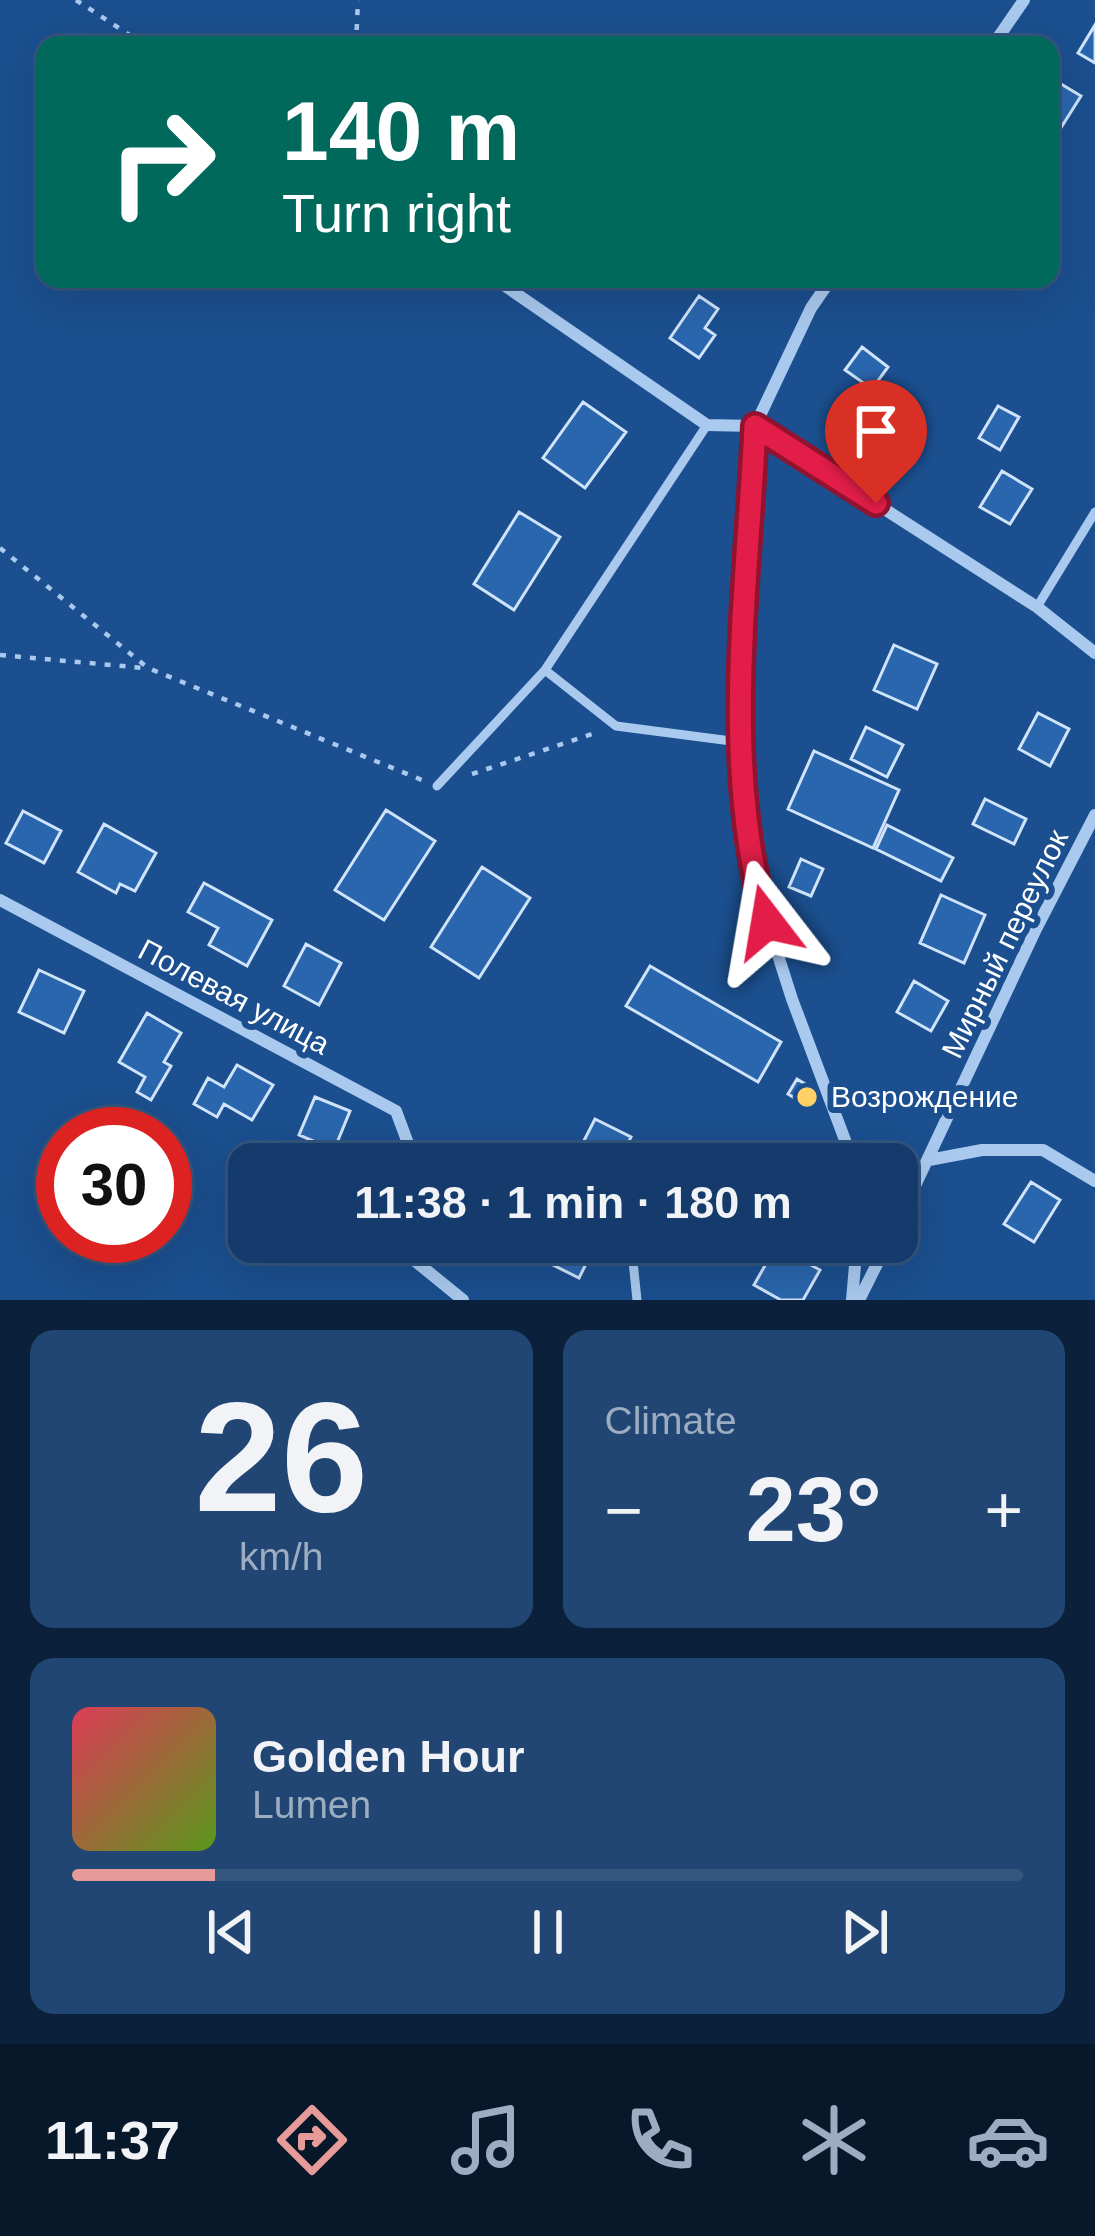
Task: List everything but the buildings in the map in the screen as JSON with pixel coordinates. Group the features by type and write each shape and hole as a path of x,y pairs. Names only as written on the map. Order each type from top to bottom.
{"street":[{"path":"998,36 1024,0"},
{"path":"507,288 707,425 755,426 1037,607 1095,653"},
{"path":"825,288 755,426 740,742 755,883 846,1143"},
{"name":"Мирный переулок","path":"918,1182 1036,929 1094,819"},
{"name":"Полевая улица","path":"0,900 396,1111 408,1143"},
{"path":"929,1160 982,1150 1043,1150 1095,1181"},
{"path":"418,1263 463,1300"},
{"path":"855,1300 856,1263"},
{"path":"855,1300 876,1263"}],"lane":[{"path":"437,786 544,670 707,425"},
{"path":"1037,607 1095,512"},
{"path":"544,670 616,726 740,742"},
{"path":"633,1263 637,1300"}],"path":[{"path":"76,0 131,36"},
{"path":"356,36 358,0"},
{"path":"0,548 148,668 437,786 616,726"},
{"path":"0,655 148,668"}],"place":[{"name":"Возрождение","path":"807,1097"}],"route":[{"path":"767,922 755,883 740,742 755,426 876,503"}]}
